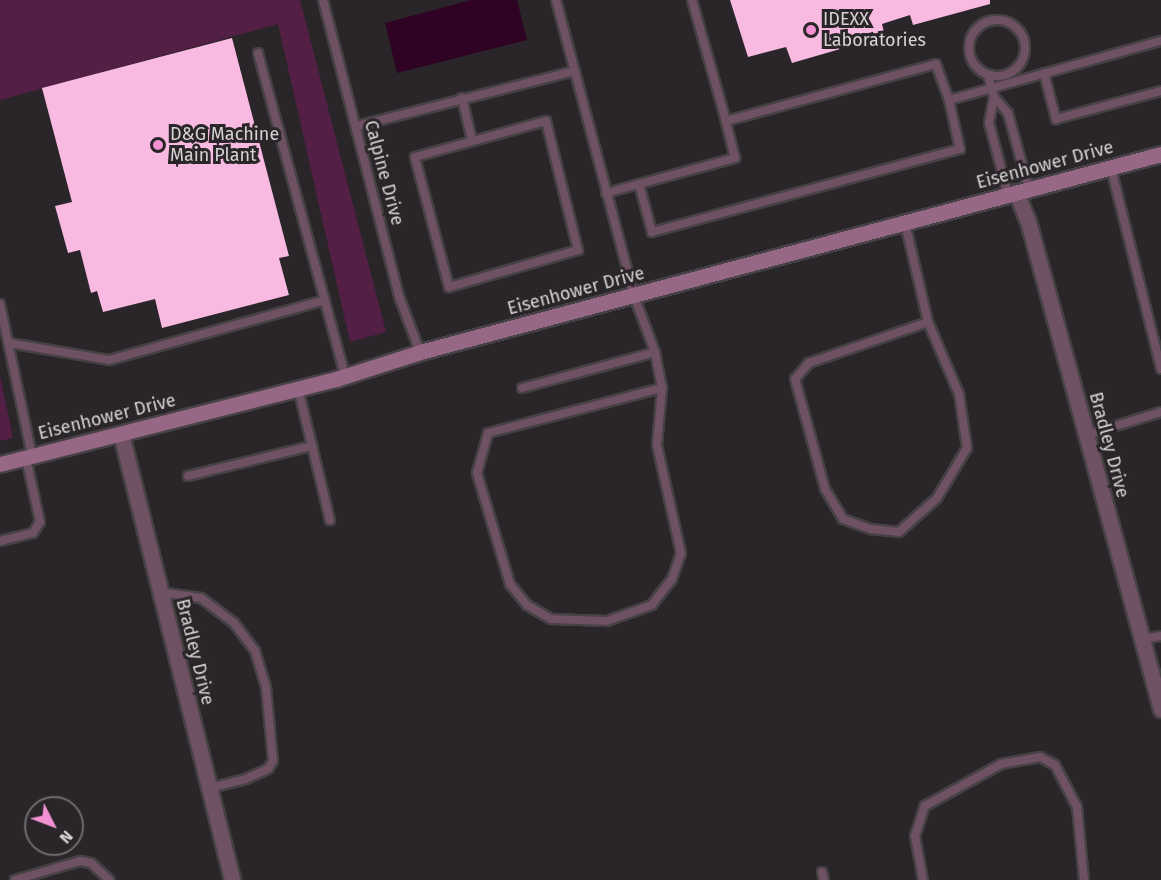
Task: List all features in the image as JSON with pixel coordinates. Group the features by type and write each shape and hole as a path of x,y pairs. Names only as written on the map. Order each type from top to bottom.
{"street":[{"name":"Eisenhower Drive","path":"0,464 345,376 420,352 1161,154"},
{"name":"Bradley Drive","path":"1018,192 1028,221 1161,709"},
{"name":"Bradley Drive","path":"121,434 232,880"}],"lane":[{"name":"Calpine Drive","path":"323,0 400,299 420,352"},
{"path":"556,0 634,296 655,352 662,388 657,445 681,553 672,579 652,605 608,621 551,619 527,605 510,584 477,473 488,433 662,388"},
{"path":"606,193 735,158 692,0"},
{"path":"988,75 1005,76 1021,63 1024,54 1022,35 1008,22 989,21 974,31 970,39 970,57 974,65 988,75 994,97 989,123 1018,192"},
{"path":"949,100 1161,41"},
{"path":"258,53 345,376"},
{"path":"639,183 652,232 960,149 949,100 936,64 726,121"},
{"path":"357,126 574,71"},
{"path":"1044,73 1056,119 1161,91"},
{"path":"994,97 1008,113 1018,192"},
{"path":"462,98 471,140"},
{"path":"546,121 578,250 449,287 415,157 471,140 546,121"},
{"path":"1111,168 1161,369"},
{"path":"905,223 928,322 959,394 967,448 937,498 899,532 871,529 843,519 825,489 795,379 809,363 928,322"},
{"path":"9,344 109,360 325,300"},
{"path":"0,304 40,522 33,533 0,542"},
{"path":"522,388 655,352"},
{"path":"298,388 330,520"},
{"path":"1086,435 1161,412"},
{"path":"188,476 312,447"},
{"path":"159,592 201,598 234,623 255,651 266,687 273,761 268,769 246,779 209,788"},
{"path":"1142,639 1161,636"},
{"path":"923,880 915,836 925,806 1001,764 1040,757 1055,765 1077,807 1084,880"},
{"path":"15,880 80,861 91,863 109,880"}],"shaded area":[{"path":"0,0 300,0 386,332 350,342 278,24 0,100"},
{"path":"471,0 517,0 527,40 397,73 385,23"},
{"path":"0,375 13,438 0,441"}],"building":[{"name":"IDEXX Laboratories","path":"730,0 990,0 990,4 913,25 910,15 882,24 885,36 792,63 786,47 748,57"},
{"name":"D&G Machine Main Plant","path":"232,38 289,256 279,258 289,295 162,328 155,299 103,312 97,291 91,293 80,250 68,253 55,206 72,202 42,88"}],"place":[{"name":"IDEXX Laboratories","path":"811,30"},
{"name":"D&G Machine Main Plant","path":"158,145"}]}
